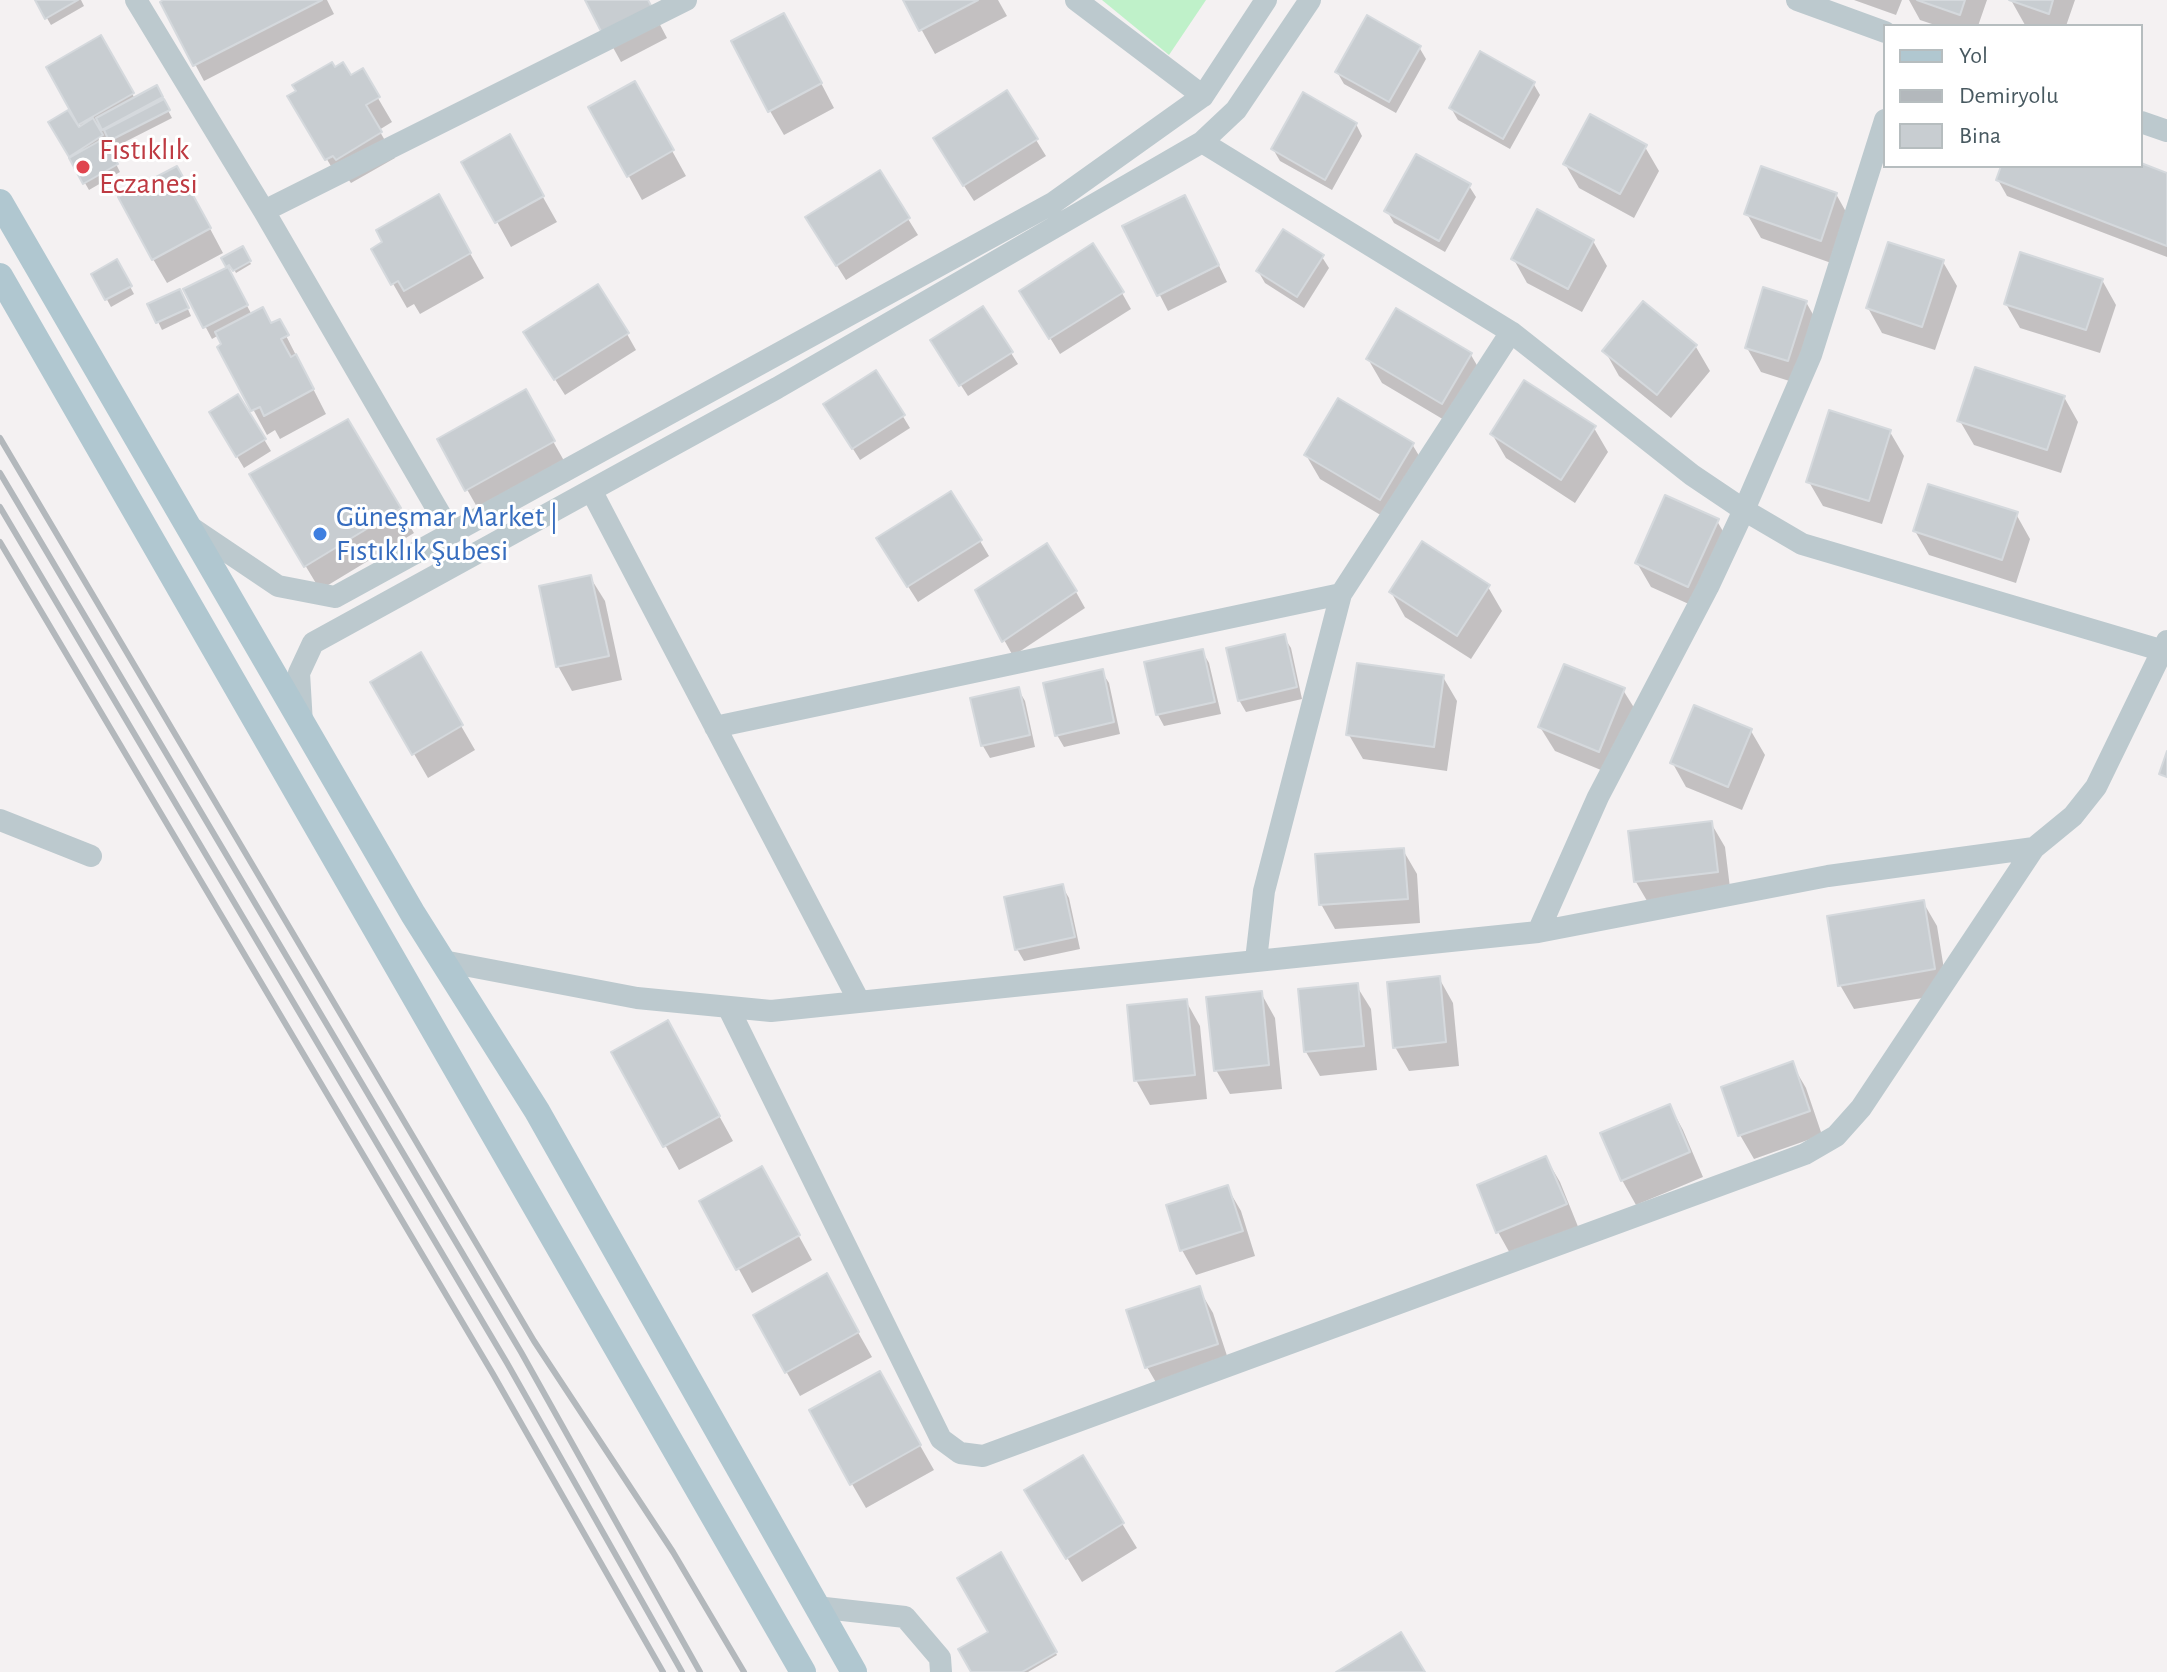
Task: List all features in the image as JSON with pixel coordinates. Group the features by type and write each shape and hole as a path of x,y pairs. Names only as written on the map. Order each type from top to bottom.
{"main road":[{"path":"0,202 302,725 537,1111 854,1672"},
{"path":"0,276 803,1672"}],"street":[{"path":"136,0 264,211 451,533"},
{"path":"264,211 686,0"},
{"path":"1076,0 1203,96"},
{"path":"184,523 278,586 335,597 1053,203 1203,96 1266,0"},
{"path":"302,725 299,673 313,643 777,388 1202,142 1236,110 1310,0"},
{"path":"1797,0 1883,31"},
{"path":"2143,123 2167,131"},
{"path":"1538,932 1598,797 1708,587 1811,355 1883,126"},
{"path":"728,1007 941,1439 960,1453 983,1456 1805,1154 1836,1136 1861,1108 2034,848 2073,816 2096,787 2165,648 1802,544 1692,475 1511,332 1202,142"},
{"path":"1256,960 1264,891 1341,594 1511,332"},
{"path":"591,490 859,1001"},
{"path":"715,727 1341,594"},
{"path":"0,820 91,856"},
{"path":"443,961 637,998 771,1011 1538,932 1828,876 2034,848"},
{"path":"816,1607 905,1617 940,1658 941,1672"}],"green space":[{"path":"1102,0 1206,0 1169,55"}],"building":[{"path":"35,0 78,0 45,19"},
{"path":"322,0 193,66 160,2"},
{"path":"585,0 648,0 655,13 605,39"},
{"path":"903,0 978,0 919,31"},
{"path":"1917,0 1965,0 1960,15"},
{"path":"2009,0 2053,0 2049,14"},
{"path":"784,13 822,83 768,112 731,41"},
{"path":"1367,15 1421,46 1389,102 1335,72"},
{"path":"101,35 134,93 78,125 46,67"},
{"path":"1480,51 1535,82 1503,139 1449,108"},
{"path":"332,62 335,67 343,62 351,75 363,68 380,97 366,105 382,132 336,160 333,156 325,160 287,96 296,91 292,85"},
{"path":"635,81 674,150 627,177 588,107"},
{"path":"157,85 163,97 102,130 96,118"},
{"path":"1007,90 1038,139 963,186 933,138"},
{"path":"1303,92 1357,123 1325,180 1271,149"},
{"path":"164,99 170,110 109,141 104,130"},
{"path":"68,110 79,127 93,118 103,135 69,157 48,122"},
{"path":"1590,114 1647,145 1620,194 1563,164"},
{"path":"510,134 544,196 495,223 461,162"},
{"path":"103,139 118,164 83,184 69,158"},
{"path":"1416,154 1471,184 1439,241 1384,211"},
{"path":"2143,164 2167,173 2167,246 1996,180 2000,168 2143,168"},
{"path":"177,166 211,228 152,260 118,197"},
{"path":"1761,166 1837,193 1821,241 1744,214"},
{"path":"880,170 910,218 836,266 805,217"},
{"path":"439,194 471,253 404,291 398,281 391,285 371,249 382,242 376,230"},
{"path":"1185,195 1219,265 1157,296 1122,226"},
{"path":"1537,209 1594,240 1568,289 1511,259"},
{"path":"1283,229 1324,255 1297,297 1256,271"},
{"path":"1888,242 1944,260 1922,327 1866,308"},
{"path":"1093,243 1124,292 1049,339 1019,291"},
{"path":"243,246 251,261 233,271 229,265 226,267 221,258"},
{"path":"2020,252 2103,279 2086,330 2004,304"},
{"path":"117,259 132,286 105,300 91,274"},
{"path":"228,267 248,305 203,328 183,289"},
{"path":"598,284 629,333 554,380 523,332"},
{"path":"1763,287 1807,301 1788,361 1745,348"},
{"path":"180,289 189,308 156,323 147,304"},
{"path":"1643,301 1697,345 1657,395 1602,351"},
{"path":"983,306 1013,352 959,386 930,340"},
{"path":"263,307 271,323 280,319 289,335 281,339 291,357 296,354 314,389 264,416 260,407 251,411 217,347 221,344 215,332"},
{"path":"1396,308 1472,353 1442,404 1366,359"},
{"path":"1975,367 2065,396 2047,450 1957,421"},
{"path":"876,370 905,415 852,449 823,404"},
{"path":"1524,380 1596,426 1561,480 1490,434"},
{"path":"526,389 555,441 465,491 437,439"},
{"path":"238,394 266,439 236,457 209,412"},
{"path":"1338,398 1414,443 1380,500 1304,455"},
{"path":"1829,410 1891,430 1869,501 1806,482"},
{"path":"348,419 401,508 304,567 249,474"},
{"path":"1928,484 2018,512 2002,560 1913,531"},
{"path":"951,491 982,540 907,587 876,538"},
{"path":"1665,495 1719,519 1688,587 1635,563"},
{"path":"1422,541 1490,585 1457,636 1389,592"},
{"path":"1047,543 1077,591 1002,642 975,590"},
{"path":"591,575 609,656 556,667 539,586"},
{"path":"1285,634 1297,687 1238,701 1226,648"},
{"path":"1203,649 1215,702 1156,715 1144,662"},
{"path":"421,652 463,725 412,755 370,682"},
{"path":"1357,663 1444,675 1434,747 1346,735"},
{"path":"1564,664 1625,688 1599,752 1538,727"},
{"path":"1103,669 1114,722 1055,736 1043,683"},
{"path":"1019,687 1030,735 981,746 970,698"},
{"path":"1694,705 1752,729 1728,787 1670,763"},
{"path":"2167,751 2167,777 2159,774"},
{"path":"1712,821 1718,872 1634,882 1628,831"},
{"path":"1404,848 1408,899 1319,905 1315,854"},
{"path":"1063,884 1075,937 1015,950 1004,897"},
{"path":"1924,900 1935,969 1838,986 1827,916"},
{"path":"1440,976 1446,1042 1393,1048 1387,982"},
{"path":"1358,983 1364,1046 1304,1052 1298,989"},
{"path":"1262,991 1269,1065 1214,1071 1206,997"},
{"path":"1187,999 1195,1075 1134,1081 1127,1005"},
{"path":"668,1020 720,1116 663,1147 611,1052"},
{"path":"1793,1061 1810,1111 1738,1136 1721,1087"},
{"path":"1670,1104 1690,1152 1621,1181 1600,1133"},
{"path":"1546,1156 1567,1204 1496,1233 1477,1185"},
{"path":"762,1166 800,1235 736,1270 699,1201"},
{"path":"1228,1185 1243,1231 1180,1251 1166,1205"},
{"path":"827,1273 859,1332 785,1373 753,1315"},
{"path":"1200,1286 1218,1344 1145,1368 1126,1310"},
{"path":"880,1371 921,1445 850,1485 809,1410"},
{"path":"1083,1455 1124,1523 1066,1559 1024,1490"},
{"path":"1001,1552 1057,1652 1022,1672 971,1672 958,1649 988,1632 957,1578"},
{"path":"1401,1632 1425,1672 1336,1672"}],"railway":[{"path":"0,438 534,1341 673,1552 744,1672"},
{"path":"0,473 521,1352 700,1672"},
{"path":"0,507 507,1363 682,1672"},
{"path":"0,542 493,1374 663,1672"}],"place":[{"name":"Fıstıklık Eczanesi","path":"83,167"},
{"name":"Güneşmar Market | Fıstıklık Şubesi","path":"320,534"}]}
